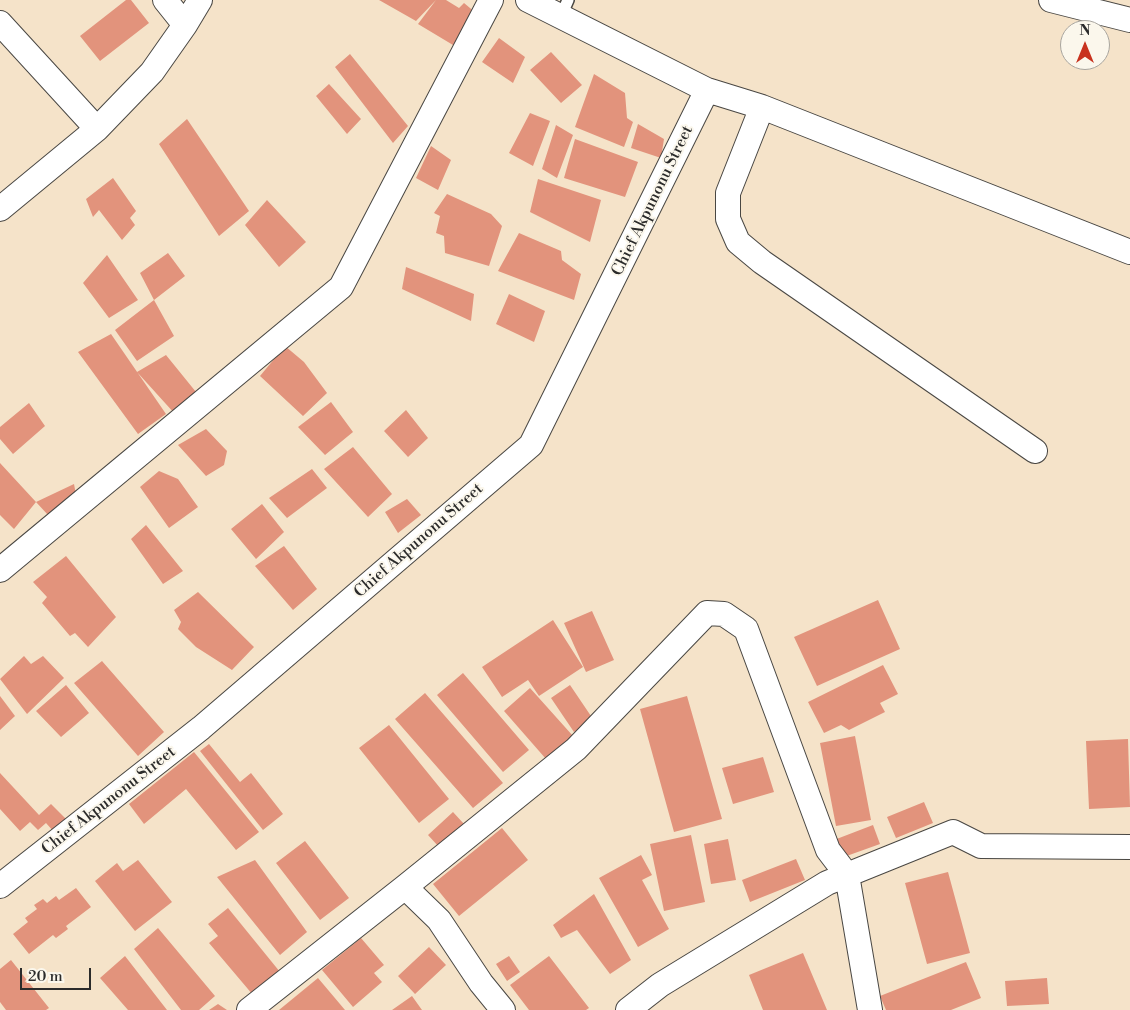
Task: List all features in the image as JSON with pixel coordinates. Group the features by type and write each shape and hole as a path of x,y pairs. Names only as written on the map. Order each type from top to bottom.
{"street":[{"path":"165,0 185,25"},
{"path":"0,209 96,129 152,72 200,0"},
{"path":"0,570 340,287 491,0"},
{"path":"528,0 565,8 708,90 762,107 1130,252"},
{"path":"1050,0 1130,20"},
{"path":"0,23 96,129"},
{"name":"Chief Akpunonu Street","path":"0,886 201,728 531,444 708,90"},
{"path":"762,107 728,193 728,218 738,242 762,262 1035,451"},
{"path":"249,1010 576,749 707,613 724,614 746,629 828,850 847,875 870,1010"},
{"path":"628,1010 660,986 827,883 954,832 980,846 1130,847"},
{"path":"405,887 439,920 481,983 503,1010"}],"building":[{"path":"126,0 131,0 149,23 100,61 80,36"},
{"path":"379,0 436,0 416,21"},
{"path":"436,0 446,0 459,8 464,3 476,13 458,48 418,24"},
{"path":"499,38 525,57 513,83 482,62"},
{"path":"551,52 582,85 561,103 530,70"},
{"path":"350,54 408,126 393,143 335,67"},
{"path":"594,74 625,93 627,118 633,122 624,147 575,127"},
{"path":"329,84 361,119 347,134 316,96"},
{"path":"530,113 550,121 533,166 509,153"},
{"path":"187,119 249,211 219,236 159,144"},
{"path":"638,124 664,139 661,158 631,148"},
{"path":"556,125 573,135 557,178 542,169"},
{"path":"575,139 638,162 625,197 564,178"},
{"path":"431,146 451,160 438,190 416,178"},
{"path":"113,178 136,211 130,218 135,225 122,240 99,210 93,217 86,199"},
{"path":"538,179 601,200 590,242 530,212"},
{"path":"447,194 491,214 502,226 489,266 445,253 444,236 436,233 440,216 434,213"},
{"path":"267,200 306,242 279,267 245,225"},
{"path":"519,233 561,251 562,260 581,274 574,300 498,271"},
{"path":"168,253 185,276 154,300 140,273"},
{"path":"107,255 138,300 109,318 83,283"},
{"path":"406,267 474,294 471,321 402,289"},
{"path":"509,294 545,311 534,342 496,324"},
{"path":"154,300 174,336 137,361 115,330"},
{"path":"111,334 166,414 138,434 78,352"},
{"path":"285,346 304,362 327,393 303,416 260,376"},
{"path":"166,355 196,392 175,414 137,372"},
{"path":"331,402 353,432 325,455 298,427"},
{"path":"29,403 45,426 13,454 0,439 0,427"},
{"path":"406,410 428,438 408,457 384,431"},
{"path":"206,429 227,451 224,465 206,476 178,445"},
{"path":"353,447 392,494 368,517 324,469"},
{"path":"0,463 36,502 14,529 0,515"},
{"path":"312,469 327,488 287,518 269,498"},
{"path":"159,471 178,479 198,507 169,528 140,487"},
{"path":"74,484 76,495 48,515 36,502"},
{"path":"407,499 421,515 398,533 385,512"},
{"path":"262,504 284,532 256,559 231,529"},
{"path":"146,525 183,571 163,584 131,539"},
{"path":"284,546 317,589 293,610 255,566"},
{"path":"66,556 116,617 88,647 75,633 70,636 42,603 47,597 33,582"},
{"path":"198,592 254,647 232,670 196,647 178,629 181,622 174,610"},
{"path":"878,600 900,649 817,686 794,637"},
{"path":"592,611 614,660 586,672 564,623"},
{"path":"553,620 583,667 539,696 528,680 502,697 482,667"},
{"path":"24,656 31,664 43,656 64,678 27,714 0,679"},
{"path":"102,661 164,732 138,756 74,683"},
{"path":"883,665 898,694 880,703 885,712 849,730 841,725 824,733 808,702"},
{"path":"463,673 529,750 503,772 437,695"},
{"path":"66,685 89,713 61,737 36,711"},
{"path":"570,685 593,719 574,732 551,698"},
{"path":"530,688 573,736 546,759 504,711"},
{"path":"425,693 503,783 473,808 395,719"},
{"path":"0,696 15,716 0,730"},
{"path":"687,696 722,819 674,832 640,709"},
{"path":"389,725 449,799 419,823 359,748"},
{"path":"855,736 871,820 836,826 820,743"},
{"path":"1128,739 1130,807 1089,809 1086,741"},
{"path":"209,744 240,782 251,773 283,814 263,830 200,751"},
{"path":"194,752 259,832 236,850 186,789 144,824 129,804"},
{"path":"763,757 774,792 733,804 722,768"},
{"path":"0,773 39,815 51,804 67,820 54,832 46,823 38,830 30,822 20,831 0,809"},
{"path":"924,802 933,823 896,838 887,817"},
{"path":"453,812 464,824 439,847 428,835"},
{"path":"873,825 880,844 841,858 834,840"},
{"path":"502,828 528,860 459,916 433,884"},
{"path":"691,835 705,902 664,911 650,844"},
{"path":"728,839 736,880 711,884 704,844"},
{"path":"305,841 349,898 320,920 276,863"},
{"path":"641,855 652,875 642,880 669,929 638,947 599,878"},
{"path":"796,859 805,880 750,902 742,880"},
{"path":"138,860 172,902 135,931 95,881 117,863 123,871"},
{"path":"255,860 307,932 280,955 217,877"},
{"path":"948,872 970,953 927,964 905,883"},
{"path":"76,888 91,907 66,926 68,929 56,938 53,935 29,954 13,934 28,922 25,918 37,909 34,905 43,899 47,903 56,896 59,900"},
{"path":"594,894 631,960 610,974 577,930 561,938 553,925"},
{"path":"228,908 280,972 253,995 209,943 218,936 208,924"},
{"path":"158,928 215,996 199,1010 181,1010 134,949"},
{"path":"361,938 384,965 374,973 382,982 353,1007 322,970"},
{"path":"429,947 446,965 415,994 398,976"},
{"path":"803,953 827,1010 763,1010 749,975"},
{"path":"125,956 167,1010 128,1010 100,978"},
{"path":"509,956 520,972 507,981 496,964"},
{"path":"549,956 589,1008 586,1010 529,1010 510,985"},
{"path":"11,960 49,1008 46,1010 6,1010 0,1002 0,969"},
{"path":"966,962 981,998 951,1010 886,1010 880,996"},
{"path":"318,978 345,1010 279,1010"},
{"path":"1047,978 1049,1004 1007,1006 1005,981"},
{"path":"412,996 422,1010 392,1010"},
{"path":"218,1004 227,1010 209,1010"}]}
